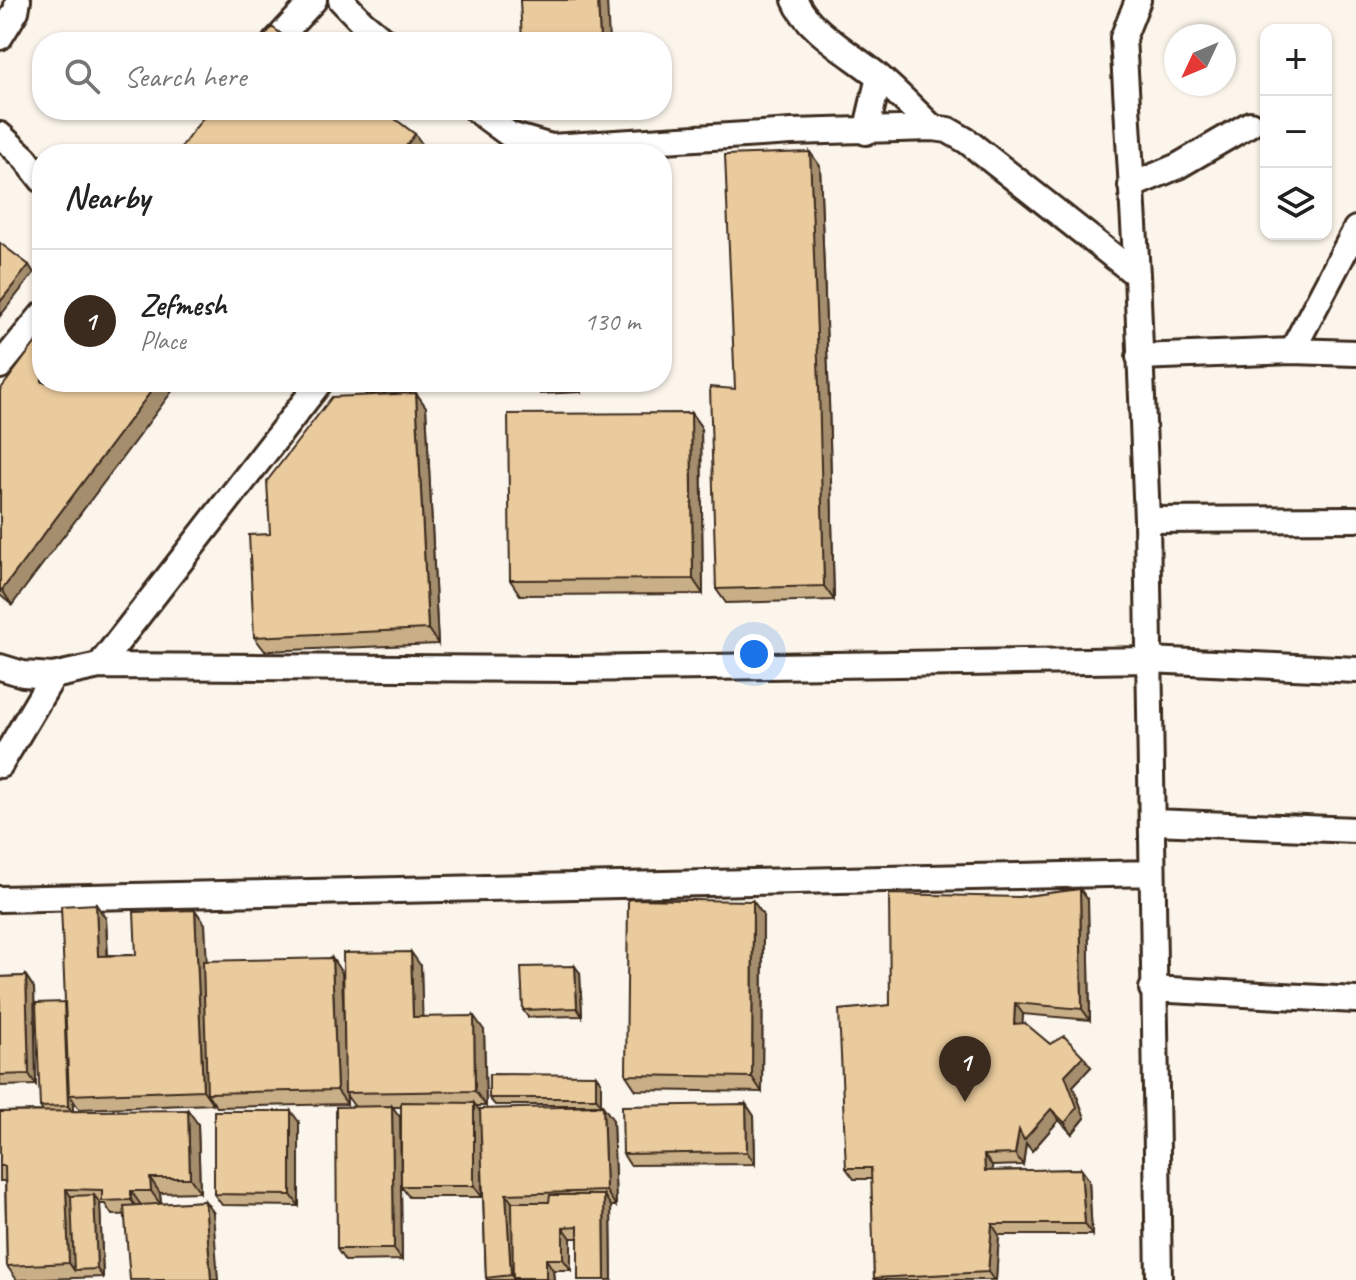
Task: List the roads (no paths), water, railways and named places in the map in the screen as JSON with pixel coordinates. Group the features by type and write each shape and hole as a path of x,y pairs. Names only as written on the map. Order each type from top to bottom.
{"street":[{"path":"0,37 16,11 18,0"},
{"path":"284,32 314,0"},
{"path":"341,0 374,32"},
{"path":"795,0 798,8 820,30 879,77 933,128"},
{"path":"1138,0 1123,38 1147,520 1153,822 1152,989 1159,1280"},
{"path":"866,132 879,77"},
{"path":"484,120 502,144"},
{"path":"1131,186 1178,166 1250,124"},
{"path":"599,144 792,132 948,130 967,141 1137,275"},
{"path":"0,135 32,167"},
{"path":"1292,351 1356,229"},
{"path":"0,366 32,327"},
{"path":"1139,357 1292,351 1356,353"},
{"path":"99,666 312,392"},
{"path":"1147,520 1356,519"},
{"path":"0,667 23,674 53,676 99,666 573,669 1150,660 1356,670"},
{"path":"0,765 53,676"},
{"path":"1153,822 1356,830"},
{"path":"0,899 1152,873"},
{"path":"1152,989 1356,1000"}],"place":[{"name":"Zefmesh","path":"965,1102"}]}
